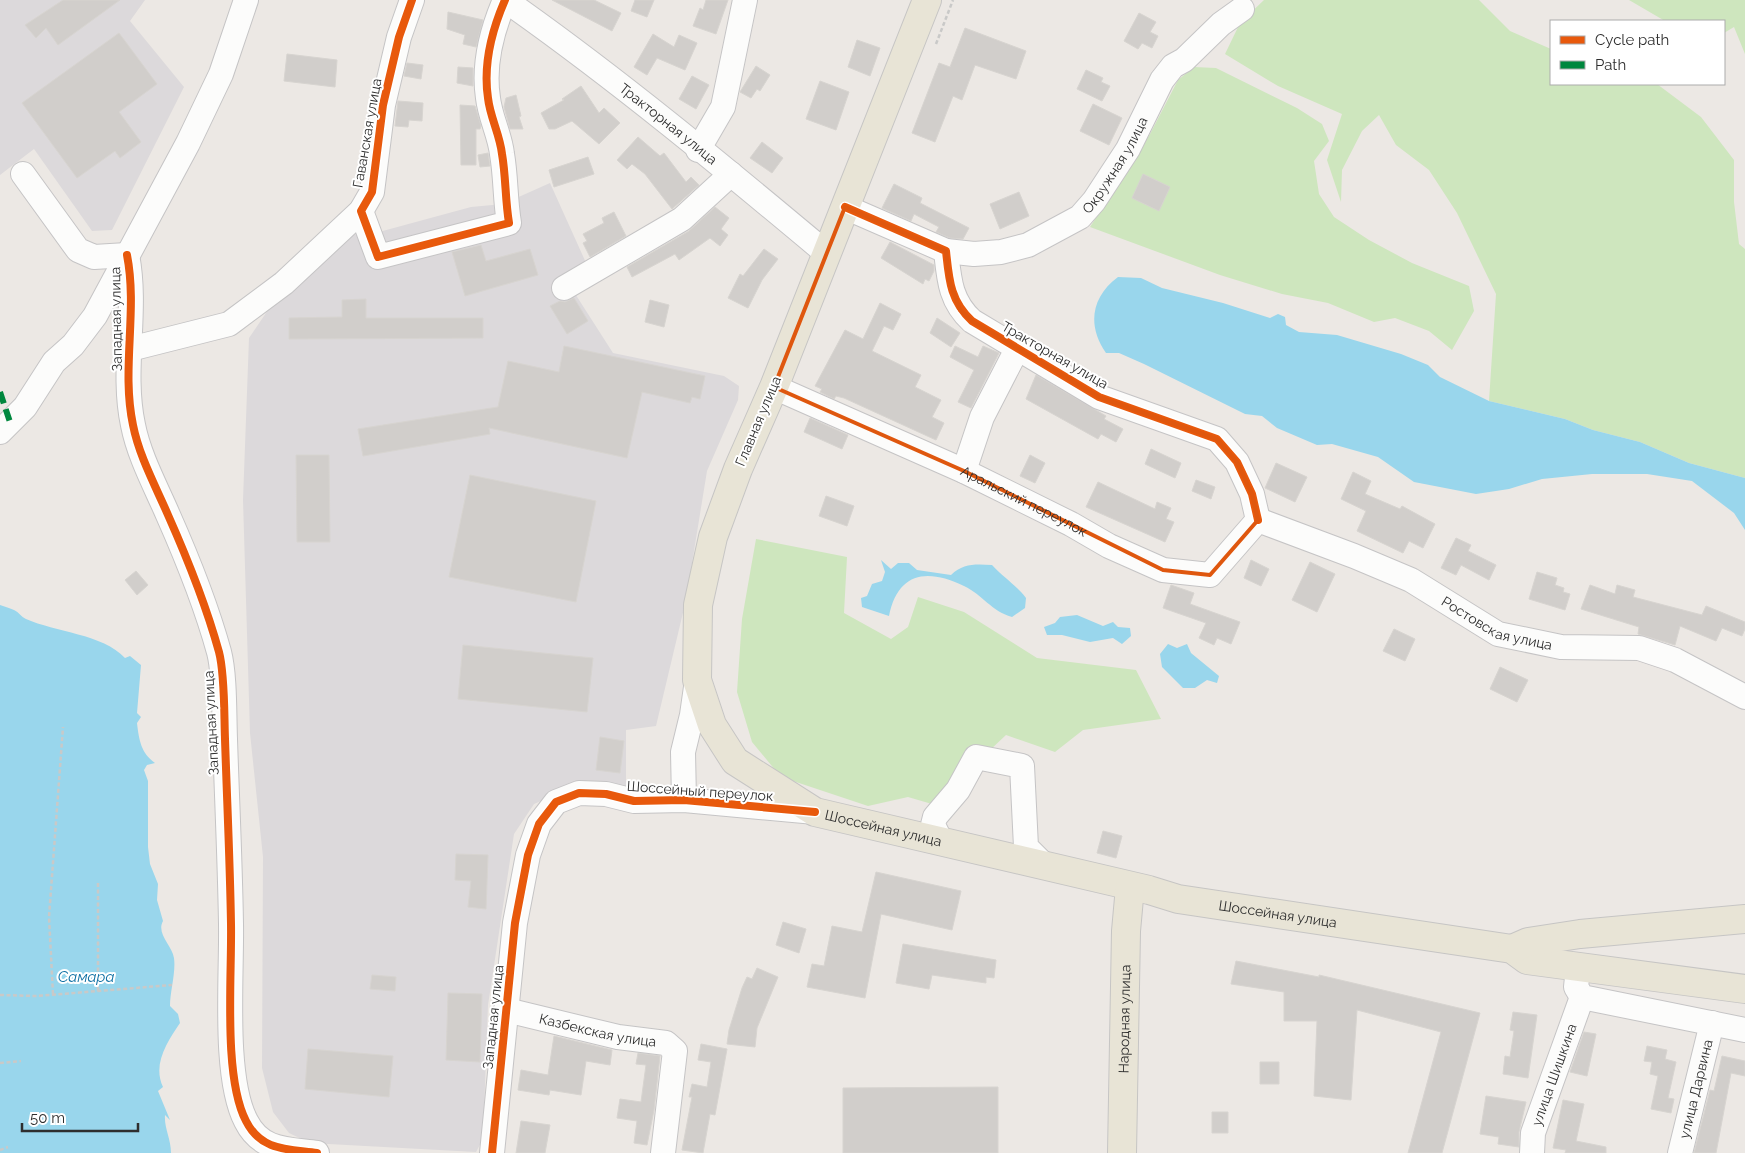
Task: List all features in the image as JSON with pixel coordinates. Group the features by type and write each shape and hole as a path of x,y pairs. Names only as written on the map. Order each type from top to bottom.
{"main road":[{"name":"Главная улица","path":"815,812 735,761 712,725 697,680 698,606 713,537 738,469 774,386 927,0"},
{"name":"Шоссейная улица","path":"815,812 1178,899 1512,950 1527,960 1745,989"},
{"name":"Народная улица","path":"1122,1153 1126,931 1130,887"},
{"path":"1512,950 1528,942 1580,934 1745,919"}],"street":[{"path":"0,432 25,407 54,362 73,345 89,323 188,143 221,74 246,0"},
{"name":"Гаванская улица","path":"130,348 229,324 284,283 361,211 372,192 382,105 399,37 412,0"},
{"path":"361,211 378,256 509,223 504,196 502,153 487,97 488,54 494,25 505,0"},
{"name":"Тракторная улица","path":"505,0 563,41 826,253"},
{"path":"698,150 722,107 745,0"},
{"name":"Окружная улица","path":"946,250 974,254 1002,252 1028,244 1080,217 1094,201 1128,149 1162,80 1173,66 1184,60 1221,24 1242,9"},
{"path":"23,174 78,250 94,256 127,256"},
{"path":"564,288 682,219 730,174"},
{"path":"845,207 946,250"},
{"name":"Тракторная улица","path":"946,250 949,280 960,310 972,321 1099,397 1216,438 1237,462 1252,494 1258,520"},
{"name":"Западная улица","path":"127,256 131,276 128,384 133,426 150,473 190,564 220,655 230,890 231,1040 236,1089 245,1120 260,1141 282,1149 317,1153"},
{"path":"964,471 982,417 1017,349"},
{"name":"Аральский переулок","path":"774,386 964,471 1072,524 1109,546 1163,570 1210,575 1258,520"},
{"name":"Ростовская улица","path":"1258,520 1354,556 1411,580 1498,634 1561,646 1639,648 1675,660 1745,696"},
{"path":"684,800 683,752 692,715 697,680"},
{"path":"942,843 933,825 935,817 958,790 976,757 998,760 1022,766 1026,846 1046,867"},
{"name":"Шоссейный переулок","path":"556,802 579,793 606,794 634,801 684,800 815,812"},
{"name":"Западная улица","path":"492,1153 515,923 528,855 539,824 556,802"},
{"path":"1578,968 1576,988 1582,997 1745,1030"},
{"name":"улица Шишкина","path":"1532,1153 1533,1133 1582,997"},
{"name":"Казбекская улица","path":"506,1010 618,1037 666,1043 675,1051 663,1153"},
{"name":"улица Дарвина","path":"1680,1153 1712,1023"}],"path":[{"path":"936,44 953,0"},
{"path":"54,994 49,917 63,727"},
{"path":"98,883 98,991"},
{"path":"0,995 54,994 172,985"},
{"path":"0,1063 21,1061"},
{"path":"0,1150 8,1147"}],"highlighted area":[{"path":"845,207 946,251 949,280 960,310 972,321 1099,397 1217,439 1237,462 1252,494 1258,520 1210,575 1163,570 964,471 774,387"}],"shaded area":[{"path":"0,0 145,0 130,21 184,87 112,230 92,231 34,149 0,175"},
{"path":"550,183 587,265 565,278 613,353 724,376 739,386 738,400 707,471 686,600 656,726 626,730 626,793 571,788 534,804 514,834 488,1005 483,1139 476,1152 310,1143 289,1133 273,1112 262,1068 263,857 250,733 243,500 249,338 268,310 348,235 379,232 471,207 503,204"}],"green space":[{"path":"1264,0 1479,0 1510,31 1550,49 1550,85 1658,85 1701,117 1734,160 1734,202 1739,244 1745,249 1745,478 1689,463 1640,442 1593,430 1565,419 1489,401 1496,294 1457,213 1429,170 1396,145 1379,115 1362,131 1342,170 1341,202 1327,160 1342,114 1278,86 1225,54 1240,23"},
{"path":"1629,0 1745,0 1745,54 1734,27 1725,32 1725,20 1663,20"},
{"path":"1194,67 1216,68 1297,108 1322,124 1329,141 1314,161 1319,194 1334,217 1369,240 1412,263 1469,286 1474,311 1452,350 1429,331 1395,318 1374,322 1328,303 1282,294 1220,275 1090,227 1150,134 1178,80"},
{"path":"756,539 847,557 844,613 891,639 908,627 918,597 964,612 1037,658 1136,670 1161,719 1083,730 1055,752 1006,735 972,767 949,809 908,797 868,806 781,777 752,742 737,692 742,619"}],"water":[{"path":"1118,277 1141,278 1162,288 1223,303 1270,318 1278,314 1285,317 1286,325 1299,332 1337,335 1401,354 1428,365 1440,377 1489,401 1565,419 1593,430 1640,442 1689,463 1745,478 1745,530 1734,513 1692,481 1647,474 1592,474 1542,479 1509,489 1476,494 1414,482 1378,457 1332,444 1317,445 1277,428 1262,416 1245,414 1119,353 1106,353 1096,333 1095,312 1102,294"},
{"path":"881,560 891,569 898,563 909,563 917,570 951,575 965,566 992,565 1026,598 1025,608 1012,617 998,611 964,586 951,580 926,576 907,582 899,590 893,601 889,616 862,607 861,598 867,596 872,584 882,581 885,572"},
{"name":"Самара","path":"0,605 14,610 24,618 104,644 116,650 125,658 130,656 141,665 137,713 141,717 137,723 144,750 155,763 147,765 144,770 148,781 148,847 150,864 158,884 157,900 163,921 161,930 174,958 170,1006 178,1014 180,1023 166,1045 159,1070 163,1087 158,1091 170,1120 165,1115 171,1153 0,1153"},
{"path":"1077,615 1103,626 1113,622 1118,627 1130,628 1131,636 1122,644 1113,638 1090,642 1062,635 1047,635 1044,627 1055,623 1060,617"},
{"path":"1168,644 1177,648 1187,644 1191,653 1219,676 1217,683 1207,680 1195,688 1183,688 1162,667 1160,654"}],"building":[{"path":"63,0 120,0 58,45 46,28 36,38 25,25"},
{"path":"552,0 594,0 621,13 612,31"},
{"path":"635,0 654,0 647,17 631,11"},
{"path":"706,0 728,0 716,34 693,26 700,8 703,10"},
{"path":"448,12 483,20 476,47 463,44 465,35 447,29"},
{"path":"1139,13 1156,22 1150,32 1158,36 1152,48 1142,43 1138,49 1124,41"},
{"path":"965,28 1026,51 1016,79 975,65 962,100 953,96 935,142 912,133 939,63 950,67"},
{"path":"119,33 157,84 119,112 141,142 120,158 115,151 77,178 22,103"},
{"path":"653,34 674,47 679,35 697,43 685,70 657,58 647,75 634,67"},
{"path":"857,40 880,48 870,76 848,67"},
{"path":"287,54 337,60 335,87 284,81"},
{"path":"407,63 423,65 421,79 404,76"},
{"path":"756,66 770,75 760,91 757,89 751,98 740,92"},
{"path":"458,67 473,68 473,86 457,83"},
{"path":"1086,70 1103,78 1101,82 1110,86 1102,101 1077,89"},
{"path":"692,76 709,85 696,109 679,99"},
{"path":"820,81 849,92 836,130 806,119"},
{"path":"581,86 599,113 604,108 620,123 599,144 572,121 555,129 549,129 541,113 564,100 562,99"},
{"path":"516,95 523,129 510,129 504,107 506,98"},
{"path":"398,101 423,103 422,121 409,120 408,127 395,126"},
{"path":"1093,104 1122,118 1109,145 1080,131"},
{"path":"460,105 475,106 481,126 480,129 476,129 476,165 461,165"},
{"path":"638,137 660,156 664,153 686,182 691,177 699,185 672,209 645,174 632,164 627,169 617,160"},
{"path":"762,142 783,158 772,173 750,158"},
{"path":"488,153 490,166 480,167 478,155"},
{"path":"588,157 594,174 554,187 549,170"},
{"path":"1143,174 1170,187 1159,211 1132,198"},
{"path":"894,184 922,198 920,203 969,228 963,239 950,238 936,232 939,227 914,214 911,221 882,208"},
{"path":"1019,192 1029,216 1000,229 990,204"},
{"path":"715,207 729,218 721,229 728,235 720,246 710,238 679,260 675,254 632,277 627,267 689,231"},
{"path":"614,212 626,236 590,257 583,243 587,241 583,234 604,223 602,218"},
{"path":"890,242 934,265 934,271 929,281 925,279 923,284 881,258"},
{"path":"481,245 486,261 530,249 538,275 465,296 452,252"},
{"path":"764,249 778,259 762,280 748,308 728,298 740,274 743,276"},
{"path":"574,298 588,321 567,334 550,306 560,301 565,302"},
{"path":"366,299 366,318 483,318 483,338 289,339 289,318 342,317 342,300"},
{"path":"650,300 669,305 664,327 645,322"},
{"path":"880,303 901,314 893,330 884,326 872,351 921,375 915,387 941,400 932,417 944,423 936,440 844,398 836,396 834,399 820,392 822,389 815,386 845,330 863,339"},
{"path":"937,318 960,333 951,347 930,333"},
{"path":"564,346 705,376 700,399 692,397 690,403 642,392 627,458 489,428 490,434 363,456 358,429 498,407 508,361 559,372"},
{"path":"955,346 978,357 983,346 999,353 971,408 958,402 974,370 950,357"},
{"path":"1036,375 1106,416 1104,419 1123,429 1116,442 1101,434 1098,439 1026,399"},
{"path":"810,418 848,435 842,449 804,432"},
{"path":"1151,449 1181,463 1175,478 1145,464"},
{"path":"296,455 329,455 330,542 297,542"},
{"path":"1030,455 1045,463 1035,483 1020,476"},
{"path":"1276,463 1307,477 1295,502 1265,488"},
{"path":"1353,472 1371,481 1365,494 1400,509 1402,506 1435,524 1423,548 1409,541 1403,553 1357,531 1366,511 1341,499"},
{"path":"470,475 596,501 576,602 449,577"},
{"path":"1196,480 1215,487 1211,499 1192,491"},
{"path":"1098,482 1155,509 1157,502 1171,508 1166,519 1174,522 1165,542 1086,507"},
{"path":"826,496 854,506 847,526 819,516"},
{"path":"1456,538 1471,545 1468,551 1496,565 1489,580 1461,565 1456,575 1441,568"},
{"path":"1251,560 1269,569 1261,586 1244,578"},
{"path":"1310,562 1335,574 1317,612 1292,600"},
{"path":"136,571 148,585 137,595 125,580"},
{"path":"1537,572 1557,578 1555,585 1564,588 1563,592 1570,594 1565,610 1529,599"},
{"path":"1171,585 1194,593 1190,604 1240,622 1231,644 1217,638 1214,645 1199,638 1206,623 1163,608"},
{"path":"1590,585 1615,594 1617,585 1635,590 1633,597 1702,615 1706,606 1745,622 1745,629 1742,636 1722,628 1716,641 1680,626 1675,645 1638,634 1639,627 1581,609"},
{"path":"1394,629 1415,639 1405,661 1383,651"},
{"path":"463,645 593,658 587,712 458,699"},
{"path":"1500,667 1528,680 1517,702 1490,689"},
{"path":"600,737 624,741 620,773 596,770"},
{"path":"1103,831 1122,836 1116,858 1097,853"},
{"path":"456,854 488,855 486,909 468,907 471,881 455,880"},
{"path":"876,872 961,891 952,930 881,914 865,998 807,987 812,964 824,966 832,926 862,932"},
{"path":"783,922 806,929 799,953 776,945"},
{"path":"903,944 996,960 994,978 986,977 986,983 932,975 929,989 896,983"},
{"path":"1236,961 1319,977 1319,975 1480,1013 1442,1153 1408,1153 1441,1032 1357,1010 1351,1100 1314,1096 1317,1021 1284,1021 1284,992 1231,984"},
{"path":"757,968 778,977 757,1028 755,1047 727,1044 729,1030 742,988 747,977 752,979"},
{"path":"372,975 396,977 395,991 370,989"},
{"path":"448,993 482,994 480,1062 446,1060"},
{"path":"1513,1012 1537,1015 1528,1078 1503,1074 1505,1056 1510,1057 1514,1031 1510,1030"},
{"path":"1584,1032 1596,1034 1587,1076 1570,1072"},
{"path":"554,1036 612,1050 610,1065 586,1061 581,1095 550,1090 549,1095 518,1090 521,1070 548,1075"},
{"path":"701,1044 727,1049 715,1115 710,1114 703,1153 682,1150 692,1097 689,1097 692,1084 707,1087 711,1062 698,1060"},
{"path":"1647,1046 1667,1050 1665,1059 1676,1062 1668,1098 1674,1099 1671,1113 1651,1109 1658,1076 1650,1074 1652,1062 1644,1061"},
{"path":"308,1049 393,1056 389,1097 305,1089"},
{"path":"638,1053 660,1056 654,1110 647,1145 634,1143 637,1121 617,1118 620,1099 641,1102 646,1065 636,1064"},
{"path":"1722,1056 1745,1061 1745,1076 1731,1073 1716,1153 1694,1153 1710,1090 1714,1091"},
{"path":"1260,1062 1279,1062 1279,1084 1260,1084"},
{"path":"998,1087 998,1153 843,1153 843,1088"},
{"path":"1486,1096 1526,1102 1519,1132 1519,1147 1498,1144 1499,1137 1480,1134"},
{"path":"1563,1100 1584,1104 1576,1141 1606,1147 1606,1153 1565,1153 1566,1150 1553,1148"},
{"path":"1212,1112 1228,1112 1228,1133 1212,1133"},
{"path":"521,1121 550,1125 545,1153 516,1153"}],"marked path":[{"path":"0,392 10,422"}],"cycle path":[{"path":"412,0 399,37 383,105 372,192 361,211 378,257 509,223 501,147 489,105 487,86 490,48 496,23 505,0"},
{"path":"845,207 946,251 952,289 959,306 972,321 1099,397 1217,439 1237,462 1252,494 1258,520"},
{"path":"127,255 131,297 129,383 133,425 144,460 183,549 202,600 214,634 222,672 231,901 230,1026 234,1079 239,1102 246,1121 259,1138 276,1147 317,1153"},
{"path":"492,1153 515,923 528,855 539,824 556,802 579,793 606,794 634,801 684,800 815,812"}]}
